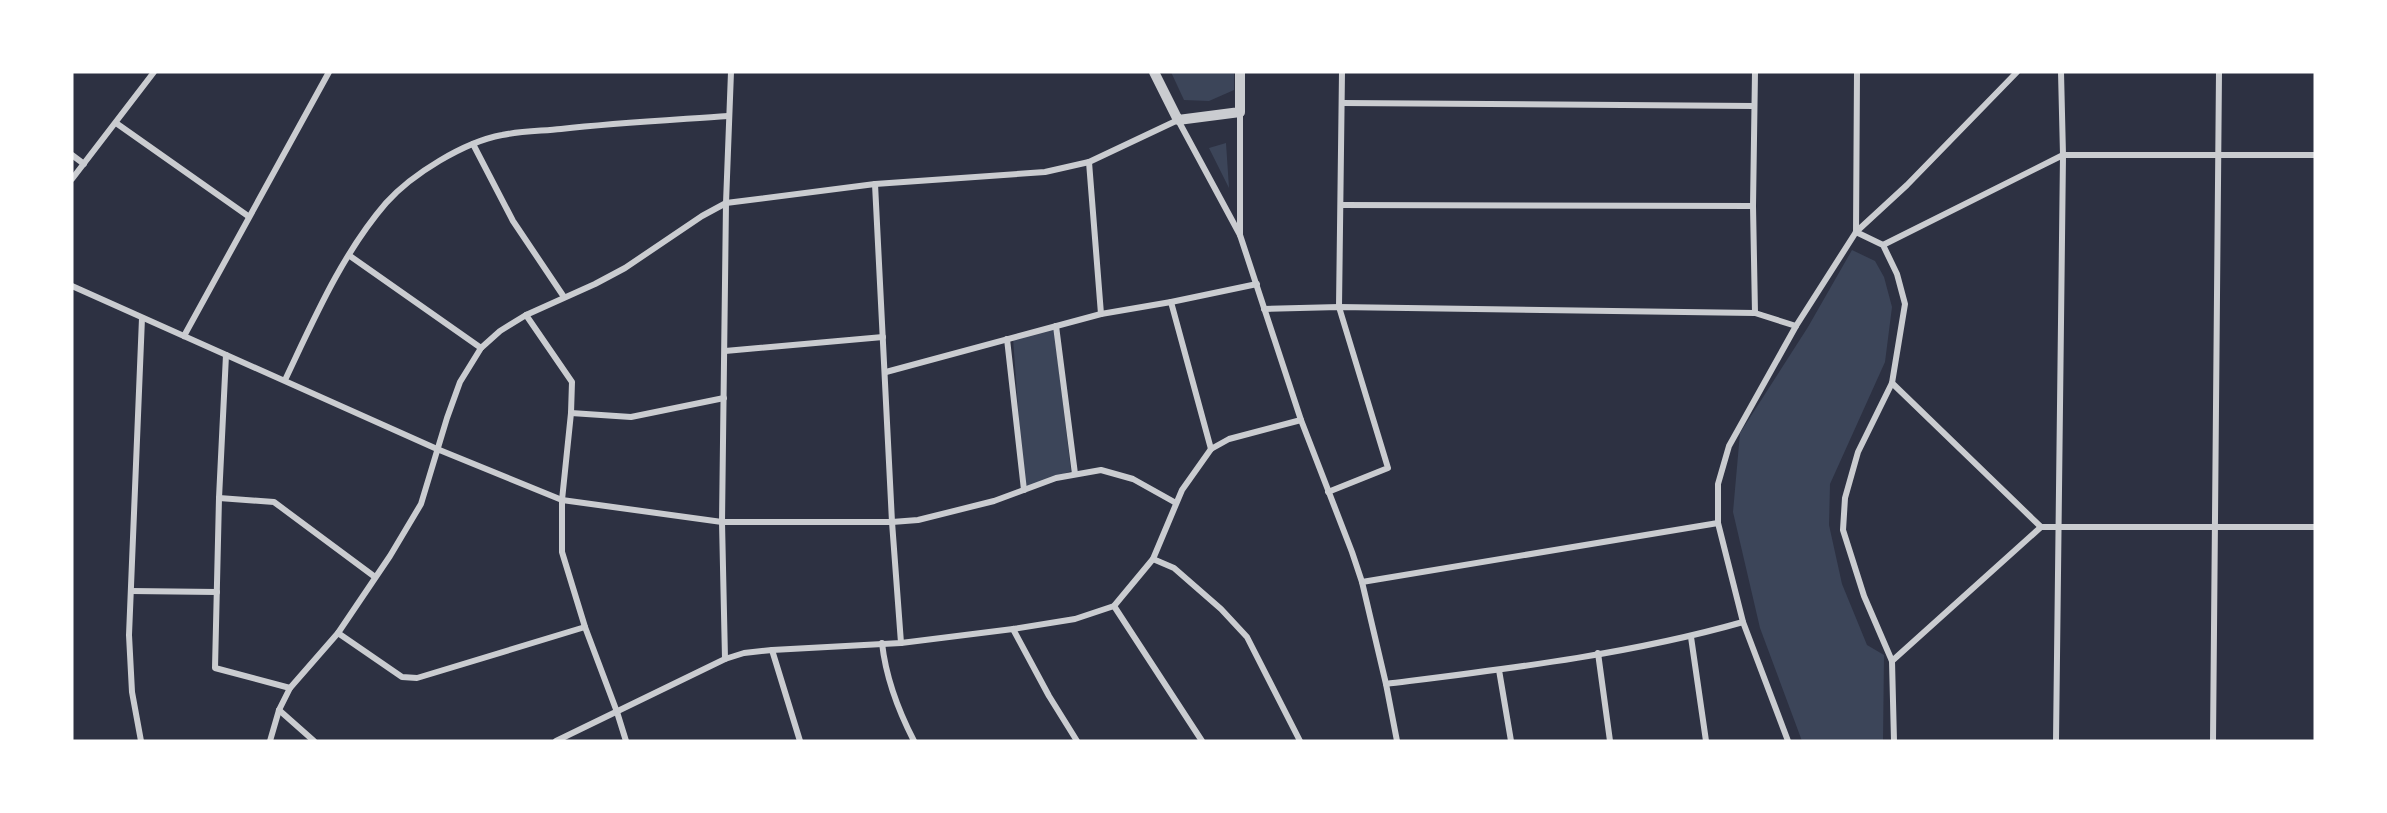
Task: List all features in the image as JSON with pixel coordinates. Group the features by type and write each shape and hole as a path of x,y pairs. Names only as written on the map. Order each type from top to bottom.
{"street":[{"path":"72,179 154,72"},
{"path":"184,336 329,72"},
{"path":"725,659 722,522 726,203 731,72"},
{"path":"1154,72 1240,235 1301,420 1362,582 1397,741"},
{"path":"1240,72 1240,235"},
{"path":"1328,492 1388,468 1339,307 1342,72"},
{"path":"1755,72 1753,206 1755,313"},
{"path":"1856,232 1857,75 1864,72"},
{"path":"1788,741 1743,622 1718,524 1718,484 1729,446 1796,326 1856,232 1907,185 2017,72"},
{"path":"2056,741 2063,155 2061,72"},
{"path":"2213,741 2220,72"},
{"path":"1342,103 1754,106"},
{"path":"270,741 279,710 290,688 338,633 421,504 460,382 481,348 500,331 526,315 625,268 702,216 726,203 875,184 1045,172 1089,162 1178,120 1240,112"},
{"path":"285,380 315,317 363,232 388,201 423,171 473,144 502,135 608,124 728,116"},
{"path":"116,123 248,216"},
{"path":"473,144 513,221 564,297"},
{"path":"1883,245 2063,155 2315,155"},
{"path":"72,156 84,164"},
{"path":"1089,162 1101,314"},
{"path":"875,184 892,522 901,643"},
{"path":"1341,206 1753,206"},
{"path":"1856,232 1883,245 1897,274 1905,304 1892,383 1858,452 1845,498 1844,530 1864,596 1892,662 1894,741"},
{"path":"350,256 481,348"},
{"path":"886,372 1101,314 1257,284"},
{"path":"72,286 437,449 562,500 722,522 892,522 940,515 994,501 1056,478 1101,470 1133,479 1176,503"},
{"path":"1171,302 1211,449"},
{"path":"1264,309 1339,307 1755,313 1796,326"},
{"path":"526,315 572,382 562,500 562,552 585,627 626,741"},
{"path":"141,741 132,692 129,635 142,318"},
{"path":"1056,326 1075,474"},
{"path":"725,351 883,337"},
{"path":"1007,339 1024,490"},
{"path":"226,355 219,498 215,668 290,688"},
{"path":"1892,383 2041,527"},
{"path":"571,413 631,417 724,398"},
{"path":"556,741 725,659 744,653 901,643 1013,629 1075,620 1114,606 1153,559 1182,490 1211,449 1229,439 1301,420"},
{"path":"219,498 274,502 375,577"},
{"path":"1362,582 1718,524"},
{"path":"1892,662 2041,527 2315,527"},
{"path":"1153,559 1174,568 1221,609 1246,637 1300,741"},
{"path":"131,591 217,592"},
{"path":"1114,606 1202,741"},
{"path":"1386,684 1499,670 1691,637 1743,622"},
{"path":"338,633 402,677 417,678 585,627"},
{"path":"1013,629 1048,696 1077,741"},
{"path":"1691,637 1706,741"},
{"path":"882,643 884,663 897,708 914,741"},
{"path":"772,650 800,741"},
{"path":"1598,653 1610,741"},
{"path":"1499,670 1511,741"},
{"path":"279,710 314,741"}],"shaded area":[{"path":"1171,72 1234,72 1234,90 1209,101 1184,100"},
{"path":"1226,143 1229,188 1209,148"},
{"path":"1852,250 1875,261 1884,277 1892,307 1885,362 1830,484 1829,525 1842,584 1867,645 1884,655 1883,741 1802,741 1760,628 1733,512 1740,433 1808,327"},
{"path":"1054,329 1071,471 1024,490 1013,338"}]}
